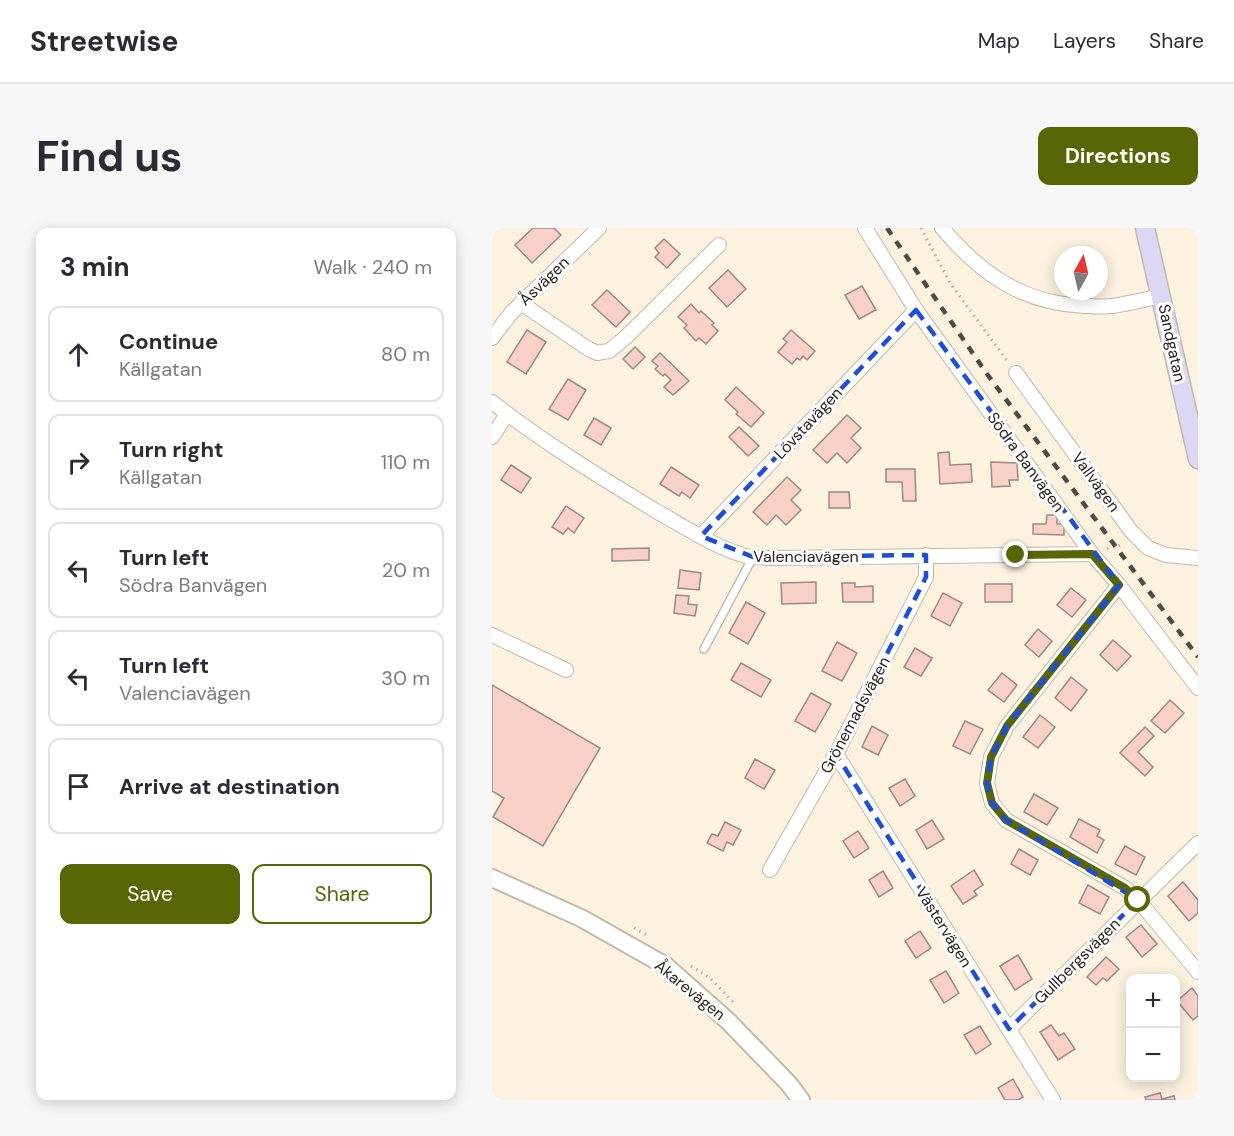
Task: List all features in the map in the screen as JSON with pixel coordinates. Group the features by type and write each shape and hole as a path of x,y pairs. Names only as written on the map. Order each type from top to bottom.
{"main road":[{"name":"Sandgatan","path":"1145,228 1198,459"}],"street":[{"name":"Åsvägen","path":"492,338 521,303 599,228"},
{"name":"Södra Banvägen","path":"865,228 916,310 1092,554 1119,585 1198,688"},
{"path":"942,228 956,244 994,278 1031,296 1061,305 1110,307 1162,296"},
{"path":"521,303 586,348 597,353 605,353 626,337 719,245"},
{"name":"Lövstavägen","path":"701,536 916,310"},
{"name":"Vallvägen","path":"1016,373 1140,540 1148,548 1166,555 1198,558"},
{"name":"Valenciavägen","path":"492,402 629,494 701,536 725,548 753,557 1092,554"},
{"path":"492,437 507,414"},
{"name":"Grönemadsvägen","path":"770,870 836,754 926,577 926,555"},
{"path":"1119,585 1007,726 991,757 987,783 992,803 1006,820 1125,888 1138,900 1198,972"},
{"path":"492,635 566,670"},
{"name":"Västervägen","path":"836,754 1053,1100"},
{"name":"Gullbergsvägen","path":"1009,1029 1198,843"},
{"name":"Åkarevägen","path":"492,879 581,918 666,966 728,1021 789,1084 801,1100"}],"lane":[{"path":"704,649 753,557"}],"path":[{"path":"921,228 950,283 1016,373"},
{"path":"1092,554 1100,554 1108,548 1140,540"}],"highlighted area":[{"path":"916,310 1119,585 1007,726 991,757 987,783 992,803 1006,820 1138,900 1009,1029 836,754 926,577 926,555 753,557 701,536"}],"building":[{"path":"533,228 554,228 561,235 532,263 515,245"},
{"path":"664,239 680,254 667,268 655,257 659,253 655,248"},
{"path":"728,270 746,289 727,307 709,288"},
{"path":"862,286 876,310 859,319 845,295"},
{"path":"607,290 630,312 616,327 592,305"},
{"path":"691,304 699,313 701,311 714,323 712,325 718,331 706,344 699,338 696,341 684,328 687,325 678,317"},
{"path":"527,330 546,342 526,374 507,362"},
{"path":"791,330 815,351 807,360 803,356 800,360 797,358 792,364 778,352 787,342 783,339"},
{"path":"635,347 645,357 633,369 623,359"},
{"path":"660,353 689,381 673,395 664,387 671,380 655,369 658,366 652,361"},
{"path":"568,379 586,390 568,420 549,409"},
{"path":"736,387 764,413 751,427 725,400"},
{"path":"847,415 861,428 851,438 861,448 847,463 837,453 827,463 813,450"},
{"path":"594,418 611,428 601,445 584,435"},
{"path":"739,427 759,446 748,456 729,437"},
{"path":"949,452 950,465 971,464 972,482 940,484 938,453"},
{"path":"991,462 1017,463 1018,480 1009,480 1010,486 992,487"},
{"path":"511,465 531,478 521,493 501,480"},
{"path":"671,467 699,485 690,498 682,492 679,496 660,484"},
{"path":"886,469 915,469 916,501 903,501 902,482 886,482"},
{"path":"787,477 801,490 791,500 801,510 786,525 776,515 767,525 753,512"},
{"path":"829,492 849,492 850,508 829,508"},
{"path":"566,506 584,518 574,533 568,528 563,534 552,527"},
{"path":"1047,515 1057,515 1057,524 1064,524 1064,535 1033,534 1033,524 1046,524"},
{"path":"649,548 649,560 612,561 612,549"},
{"path":"680,570 701,573 699,590 678,588"},
{"path":"816,582 816,603 782,604 781,583"},
{"path":"842,583 855,583 855,587 873,586 873,602 843,602"},
{"path":"985,584 1012,584 1012,602 985,602"},
{"path":"1071,588 1086,600 1072,617 1057,605"},
{"path":"943,593 962,603 950,626 931,616"},
{"path":"676,595 689,596 688,604 697,605 695,616 674,613"},
{"path":"746,602 765,613 748,644 729,633"},
{"path":"1038,629 1052,641 1039,657 1025,645"},
{"path":"1113,640 1131,656 1117,671 1100,655"},
{"path":"837,642 857,653 842,681 822,671"},
{"path":"915,648 932,658 921,676 904,667"},
{"path":"741,663 771,680 761,697 731,680"},
{"path":"1002,673 1017,685 1004,702 988,690"},
{"path":"1071,677 1087,690 1071,711 1055,698"},
{"path":"492,685 600,748 543,846 493,817 504,798 492,791"},
{"path":"811,693 831,704 815,732 795,721"},
{"path":"1170,700 1184,713 1165,733 1151,721"},
{"path":"1040,715 1055,727 1038,748 1023,737"},
{"path":"965,721 983,729 970,754 953,746"},
{"path":"872,726 888,735 878,755 862,747"},
{"path":"1145,727 1154,736 1138,752 1153,767 1145,776 1120,753"},
{"path":"755,759 775,770 764,789 745,778"},
{"path":"905,779 915,796 900,806 889,788"},
{"path":"1034,794 1058,808 1047,825 1024,812"},
{"path":"1079,819 1100,830 1097,836 1104,840 1097,853 1070,837"},
{"path":"932,820 944,839 927,849 916,830"},
{"path":"725,822 741,830 733,845 727,842 723,851 707,843 712,834 718,836"},
{"path":"858,831 869,848 854,858 843,841"},
{"path":"1125,846 1145,857 1136,875 1115,864"},
{"path":"1019,849 1038,860 1030,875 1011,864"},
{"path":"974,870 983,885 974,891 977,895 963,904 951,886"},
{"path":"883,871 893,888 879,897 869,880"},
{"path":"1183,882 1198,900 1198,913 1189,921 1168,896"},
{"path":"1088,885 1109,897 1100,914 1079,903"},
{"path":"1141,925 1157,944 1142,957 1126,937"},
{"path":"920,931 931,948 916,958 905,941"},
{"path":"1018,955 1032,979 1015,990 1000,966"},
{"path":"1106,957 1119,969 1107,981 1103,978 1096,985 1087,977"},
{"path":"946,971 959,993 944,1003 930,980"},
{"path":"1192,988 1198,996 1198,1016 1193,1020 1180,1005 1180,998"},
{"path":"1051,1025 1059,1036 1064,1033 1075,1049 1058,1060 1040,1032"},
{"path":"980,1026 991,1044 976,1054 964,1035"},
{"path":"1013,1079 1023,1097 1018,1100 1005,1100 998,1088"},
{"path":"1160,1093 1162,1099 1174,1096 1175,1100 1146,1100 1145,1097"}],"railway":[{"path":"887,228 987,374 1198,657"}],"route":[{"path":"1016,555 1092,554 1119,585 1007,726 991,757 987,783 992,803 1006,820 1125,888 1138,900"}]}
